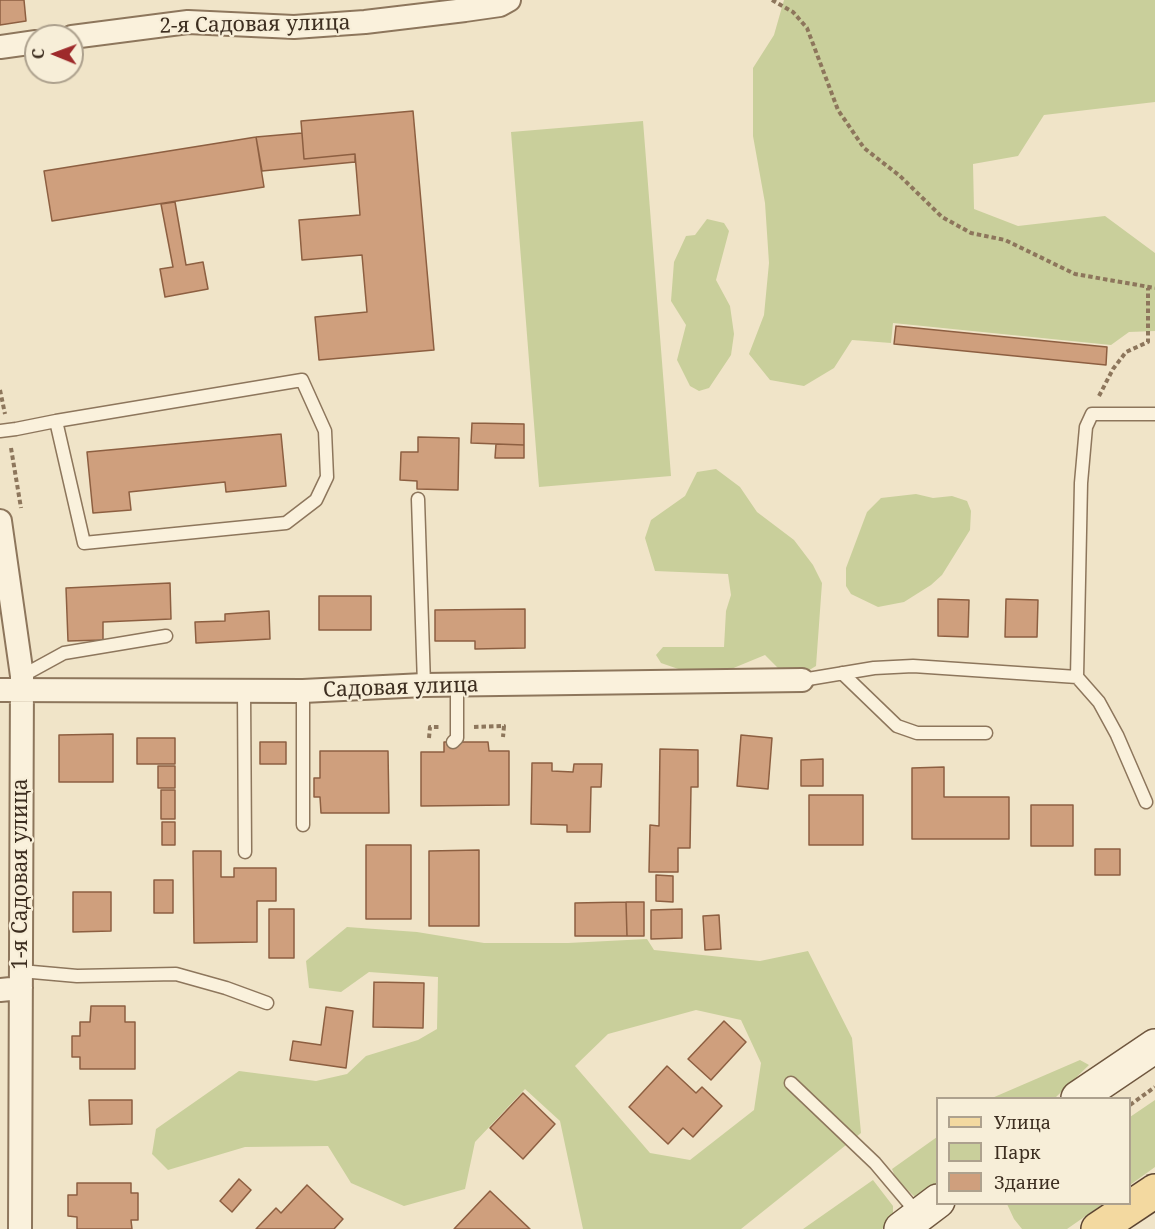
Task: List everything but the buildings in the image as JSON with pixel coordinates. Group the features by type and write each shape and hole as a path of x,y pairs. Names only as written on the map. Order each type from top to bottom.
{"main road":[{"path":"1080,1097 1155,1047"},
{"path":"1098,1229 1155,1191"}],"street":[{"name":"2-я Садовая улица","path":"84,35 188,22 294,27 365,22 465,10 500,4 509,0"},
{"path":"0,47 24,44"},
{"name":"1-я Садовая улица","path":"0,521 15,685 14,983 20,1229"},
{"name":"Садовая улица","path":"15,685 303,691 457,685 802,680"}],"lane":[{"path":"0,431 56,421 302,380 325,431 327,477 316,500 286,523 84,543 56,421"},
{"path":"1146,802 1113,727 1099,702 1077,677 1081,483 1086,427 1092,414 1155,414"},
{"path":"418,499 424,686"},
{"path":"15,685 64,652 166,636"},
{"path":"802,680 842,673 913,666 1077,677"},
{"path":"842,673 897,726 917,734 987,733"},
{"path":"453,742 457,738 457,685"},
{"path":"244,691 244,852"},
{"path":"303,691 303,825"},
{"path":"14,983 77,976 176,974 226,988 267,1003"},
{"path":"791,1083 874,1163 919,1215"}],"path":[{"path":"772,0 793,12 807,28 838,110 864,148 900,176 942,217 971,233 1005,240 1076,274 1155,288"},
{"path":"1092,414 1113,369 1126,352 1148,342 1148,288"},
{"path":"1131,1104 1155,1087"}],"green space":[{"path":"784,0 1155,0 1155,102 1044,115 1018,156 973,164 974,209 1018,226 1105,216 1155,253 1155,331 1129,332 1111,345 893,323 891,343 852,340 834,368 804,386 770,380 749,354 764,315 769,263 765,203 753,136 753,68 774,35"},
{"path":"643,121 671,476 539,487 511,132"},
{"path":"707,219 724,223 729,231 716,280 730,306 734,334 731,355 709,388 699,391 690,386 677,360 686,325 671,301 674,262 686,236 695,235"},
{"path":"716,469 740,487 757,512 794,540 813,565 822,583 816,666 806,672 779,669 765,655 719,674 690,673 661,663 656,655 663,647 724,647 726,611 731,595 728,574 655,571 645,538 651,520 685,496 697,472"},
{"path":"916,494 933,498 952,496 967,501 971,511 970,530 942,575 904,602 878,607 851,594 846,586 846,568 867,512 881,498"},
{"path":"347,927 417,932 484,943 568,943 647,939 654,950 760,961 808,951 852,1038 861,1133 741,1229 583,1229 560,1121 525,1089 475,1142 465,1189 404,1206 351,1183 328,1146 245,1147 168,1170 152,1154 156,1129 239,1071 316,1081 347,1074 366,1056 418,1040 437,1029 438,977 369,972 341,992 309,988 306,961","holes":["696,1010 741,1020 761,1063 754,1110 690,1160 650,1153 575,1066 608,1034"]},
{"path":"1080,1060 1089,1065 1056,1097 994,1097"},
{"path":"1155,1100 1155,1167 1131,1184 1131,1116"},
{"path":"936,1138 936,1191 928,1197 915,1197 896,1179 892,1169"},
{"path":"873,1180 893,1206 893,1220 882,1229 803,1229"},
{"path":"1007,1205 1102,1205 1067,1229 1022,1229"}]}
